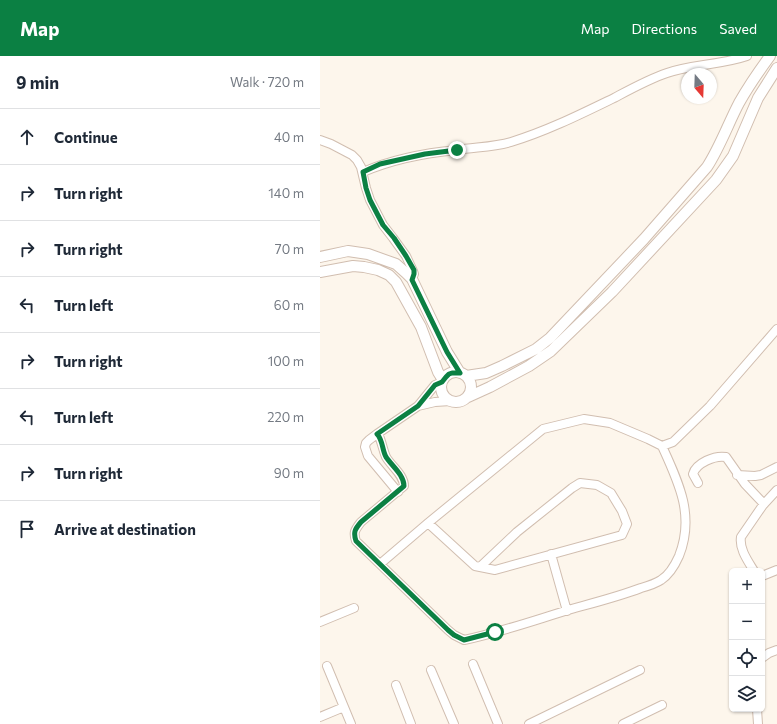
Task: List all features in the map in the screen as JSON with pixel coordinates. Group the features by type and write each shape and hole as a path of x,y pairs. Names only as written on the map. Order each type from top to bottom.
{"street":[{"path":"363,172 380,164 425,154 510,142 582,114 666,73 685,68 718,64 747,56"},
{"path":"398,492 377,468 366,451 366,443 418,406 435,385 443,381 449,374 452,373 463,375 486,373 536,348 550,338 644,239 707,167 723,139 739,102 771,56 777,60"},
{"path":"418,406 435,402 460,402 540,359 551,351 612,292 716,180 732,156 758,98 777,68"},
{"path":"320,140 352,155 357,160 363,172 370,200 383,225 394,238 414,270 412,280"},
{"path":"320,257 348,251 368,254 396,264 412,280 447,352 470,383 470,394 468,397"},
{"path":"320,272 353,266 378,270 389,275 396,282 421,327 438,372 443,381 441,388 443,394 451,401"},
{"path":"662,446 673,442 710,406 777,329"},
{"path":"377,434 386,456 403,480 404,486 361,522 355,529 354,535 356,541 448,630 464,640 632,592 662,580 675,564 684,542 686,521 682,494 675,474 662,446 610,423 584,419 543,429 380,564"},
{"path":"698,483 694,476 694,471 705,461 717,457 726,457 745,484 764,504"},
{"path":"738,475 755,476 777,467"},
{"path":"428,523 475,566 480,567 495,570 622,535 627,524 622,511 611,493 597,485 580,483 517,532 480,567"},
{"path":"752,568 740,543 741,537 764,504 777,490"},
{"path":"551,554 567,611"},
{"path":"765,575 777,570"},
{"path":"320,622 354,608"},
{"path":"765,656 777,650"},
{"path":"473,664 498,724"},
{"path":"327,666 352,724"},
{"path":"431,670 454,724"},
{"path":"529,724 640,670"},
{"path":"396,685 411,724"},
{"path":"623,724 662,705"},
{"path":"320,717 344,707"},
{"path":"757,712 758,724"}],"route":[{"path":"457,150 425,154 380,164 363,172 370,200 383,225 394,238 414,270 412,280 447,352 460,373 456,372 449,374 442,382 435,385 418,406 377,434 386,456 403,480 404,486 361,522 355,529 354,535 356,541 454,635 464,640 495,632"}]}
